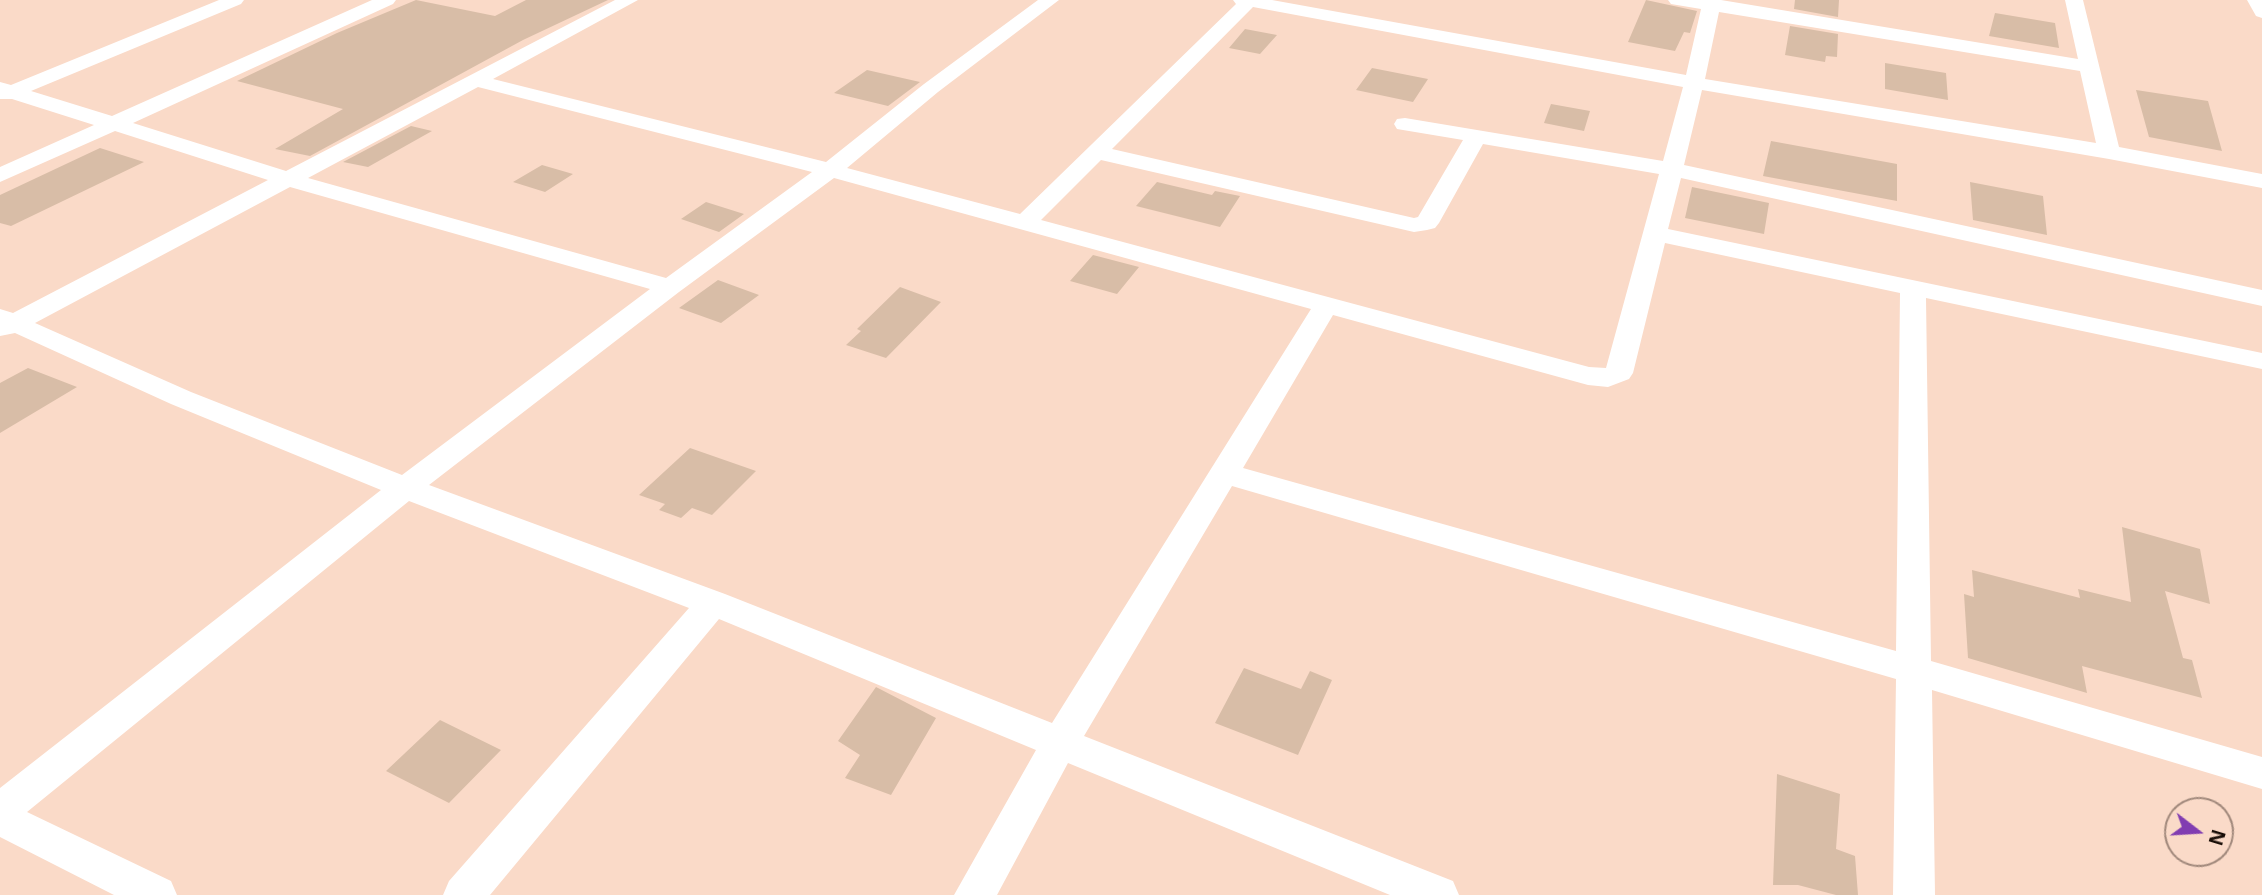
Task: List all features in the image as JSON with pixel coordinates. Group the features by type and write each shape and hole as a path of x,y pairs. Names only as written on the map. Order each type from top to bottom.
{"street":[{"path":"193,0 227,3"},
{"path":"0,175 387,0"},
{"path":"5,324 629,0"},
{"path":"0,811 405,488 670,287 830,170 931,88 1050,0"},
{"path":"1024,224 1247,0 1694,83 2109,152 2262,181"},
{"path":"1677,0 1711,3 2090,67"},
{"path":"2053,0 2075,2 2109,152"},
{"path":"2256,0 2262,12"},
{"path":"4,92 227,3"},
{"path":"476,81 830,170 1588,376 1608,378 1619,373 1694,83 1711,3"},
{"path":"4,92 116,123 288,179 670,287"},
{"path":"1405,124 1672,169 2262,298"},
{"path":"1097,152 1414,225 1427,223 1476,136"},
{"path":"1655,234 1913,286 2260,365"},
{"path":"1913,286 1914,895"},
{"path":"975,895 1060,743 1326,305"},
{"path":"5,324 405,488 713,603 1437,895"},
{"path":"1224,473 1912,670 2262,774"},
{"path":"464,895 713,603"},
{"path":"0,818 156,895"}],"building":[{"path":"416,0 495,16 526,0 608,0 523,40 310,156 275,149 343,109 237,81 337,33"},
{"path":"1646,0 1697,11 1690,33 1684,32 1675,51 1628,42"},
{"path":"1795,0 1839,0 1838,17 1794,9"},
{"path":"1995,13 2055,23 2059,48 1989,36"},
{"path":"1790,26 1838,34 1837,57 1826,56 1825,62 1785,55"},
{"path":"1245,29 1277,35 1260,54 1229,48"},
{"path":"1885,63 1946,73 1948,100 1885,89"},
{"path":"1372,68 1428,79 1413,102 1356,90"},
{"path":"867,70 920,82 888,106 834,93"},
{"path":"2136,90 2208,101 2222,151 2149,137"},
{"path":"1551,104 1590,111 1584,131 1544,123"},
{"path":"411,126 432,131 368,167 343,162"},
{"path":"1771,141 1897,164 1897,201 1763,176"},
{"path":"100,148 144,162 11,226 0,223 0,195"},
{"path":"542,165 573,174 545,192 513,182"},
{"path":"1157,182 1212,195 1215,191 1240,196 1220,227 1136,206"},
{"path":"1970,182 2043,196 2047,235 1973,220"},
{"path":"1692,187 1769,203 1764,234 1685,218"},
{"path":"706,202 744,214 719,232 681,219"},
{"path":"1093,255 1139,267 1117,294 1070,281"},
{"path":"718,280 759,295 721,323 679,308"},
{"path":"900,287 941,302 886,358 846,345 861,331 857,329"},
{"path":"28,368 77,387 0,433 0,383"},
{"path":"690,448 756,471 712,515 692,508 681,518 659,510 665,504 639,495"},
{"path":"2122,527 2200,549 2210,604 2165,591 2183,658 2192,660 2202,698 2082,666 2087,693 1968,658 1964,594 1974,597 1972,570 2080,598 2078,589 2131,602"},
{"path":"1244,668 1301,689 1310,671 1332,680 1298,755 1215,723"},
{"path":"876,687 936,718 891,795 845,778 860,755 838,741"},
{"path":"440,720 501,750 449,803 386,771"},
{"path":"1777,774 1840,794 1836,849 1855,856 1858,895 1836,895 1798,885 1773,885"}]}
